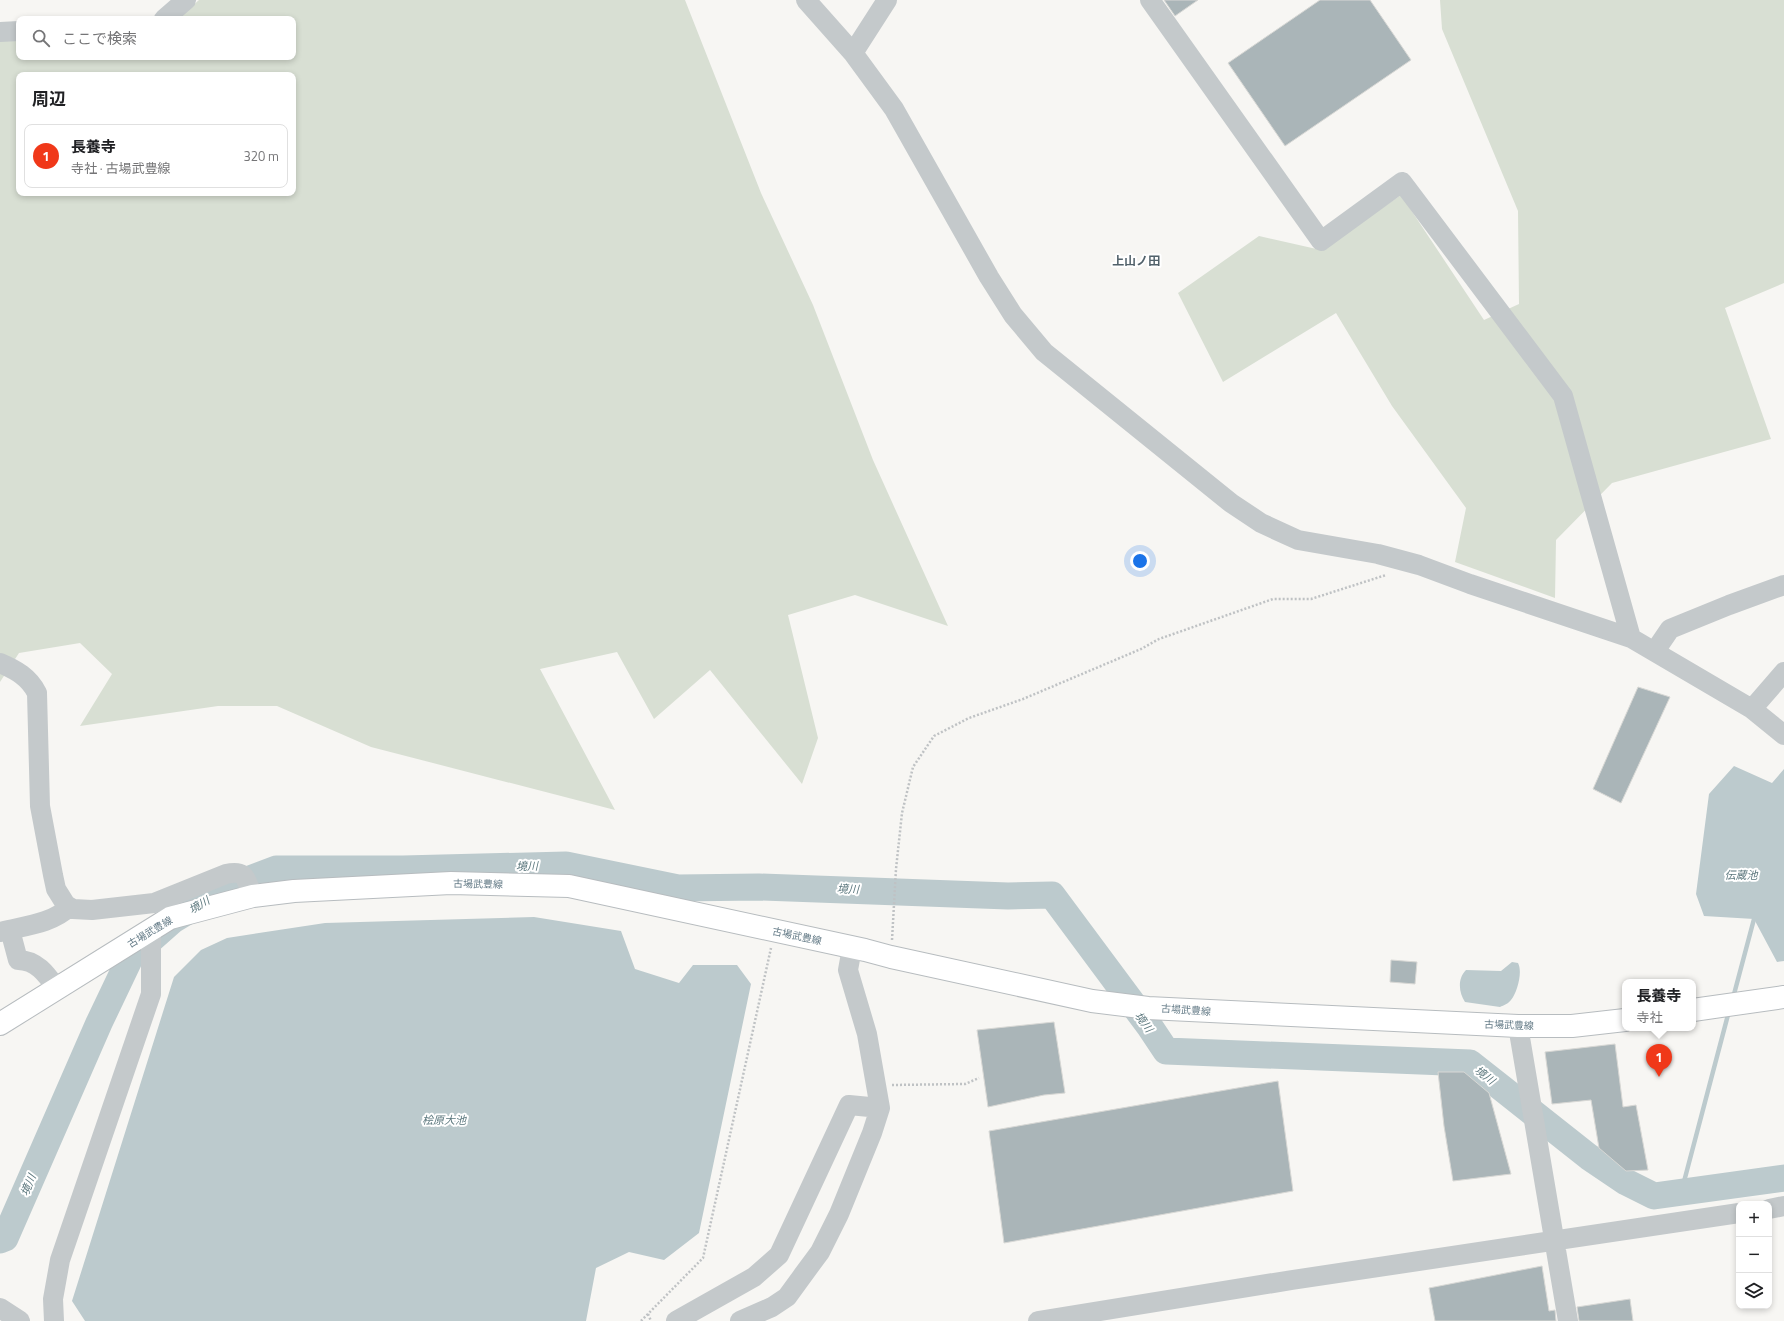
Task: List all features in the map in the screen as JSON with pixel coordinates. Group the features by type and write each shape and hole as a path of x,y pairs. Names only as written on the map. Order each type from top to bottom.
{"main road":[{"name":"古場武豊線","path":"0,1024 170,918 253,896 294,891 451,883 569,886 1092,1000 1148,1008 1518,1026 1572,1026 1622,1020"},
{"path":"1696,1010 1784,997"}],"street":[{"path":"167,16 186,0"},
{"path":"806,0 853,53 894,109 989,277 1013,315 1044,352 1231,504 1261,523 1298,540 1378,554 1419,564 1470,584 1632,638 1752,709 1784,735"},
{"path":"853,53 887,0"},
{"path":"1150,0 1321,241 1402,182 1563,396 1632,638"},
{"path":"0,32 16,31"},
{"path":"1655,652 1670,629 1784,585"},
{"path":"0,663 22,675 32,683 37,693 40,806 56,889 66,905 73,909 92,910 154,902 226,874 236,872 244,875 253,896"},
{"path":"1752,709 1784,672"},
{"path":"57,989 40,968 27,960 18,960 5,931 52,919 62,914 69,907"},
{"path":"54,1321 53,1299 60,1260 151,994 151,931"},
{"path":"740,1321 772,1307 787,1297 820,1252 839,1214 872,1133 880,1108 866,1034 848,970 852,948"},
{"path":"1518,1026 1568,1321"},
{"path":"676,1321 754,1278 779,1255 848,1105 880,1108"},
{"path":"1772,1208 1784,1206"},
{"path":"1038,1321 1292,1280 1736,1213"},
{"path":"0,1308 20,1321"}],"path":[{"path":"891,957 896,869 902,813 913,767 934,736 970,718 1023,699 1141,649 1159,639 1272,599 1311,599 1390,574"},
{"path":"641,1321 703,1258 771,947"},
{"path":"876,1085 965,1084 979,1078"},
{"path":"648,1314 651,1321"}],"shaded area":[{"path":"199,0 685,0 761,193 813,305 873,460 948,626 855,595 788,615 818,738 802,784 710,670 654,719 617,652 540,669 615,810 371,747 277,706 218,706 80,726 112,674 80,643 19,653 0,682 0,41 16,41 16,60 296,60 296,16 181,16"},
{"path":"1440,0 1784,0 1784,283 1725,308 1771,439 1612,483 1556,540 1555,598 1455,562 1466,508 1392,406 1336,313 1223,382 1178,293 1259,236 1321,250 1401,195 1484,320 1519,304 1518,211 1442,29"}],"water":[{"name":"伝蔵池","path":"1734,766 1772,783 1784,769 1784,961 1777,962 1754,919 1704,916 1696,894 1709,794"},
{"name":"桧原大池","path":"534,917 621,931 635,969 679,983 693,965 737,965 751,984 699,1233 664,1260 629,1252 596,1268 586,1321 85,1321 72,1301 174,977 201,950 227,938 325,923"},
{"path":"1512,962 1518,963 1520,977 1515,993 1509,1002 1500,1007 1465,1002 1460,990 1460,982 1466,970 1501,971"}],"building":[{"path":"1164,0 1198,0 1175,16"},
{"path":"1320,0 1370,0 1411,60 1285,146 1228,63"},
{"path":"1638,687 1670,697 1621,803 1593,789"},
{"path":"1391,960 1417,962 1415,984 1390,982"},
{"path":"1054,1022 1065,1093 1044,1095 988,1107 977,1030"},
{"path":"1615,1044 1623,1107 1636,1105 1648,1170 1626,1171 1599,1148 1591,1100 1552,1104 1545,1052"},
{"path":"1438,1072 1464,1072 1489,1093 1511,1174 1453,1181 1444,1126"},
{"path":"1278,1081 1293,1191 1004,1243 989,1131"},
{"path":"1542,1266 1549,1311 1555,1310 1556,1321 1435,1321 1429,1288"},
{"path":"1630,1299 1633,1321 1579,1321 1577,1307"}],"waterway":[{"name":"境川","path":"0,1240 5,1238 99,1023 130,958 173,920 226,888 276,869 403,869 566,865 678,888 759,887 1008,896 1052,895 1150,1027 1166,1051 1470,1063 1589,1157 1626,1182 1654,1196 1784,1178"},
{"path":"1733,998 1754,919"},
{"path":"1681,1193 1729,1011"}],"place":[{"name":"長養寺","path":"1659,1077"}],"district":[{"name":"上山ノ田","path":"1136,260"}]}
